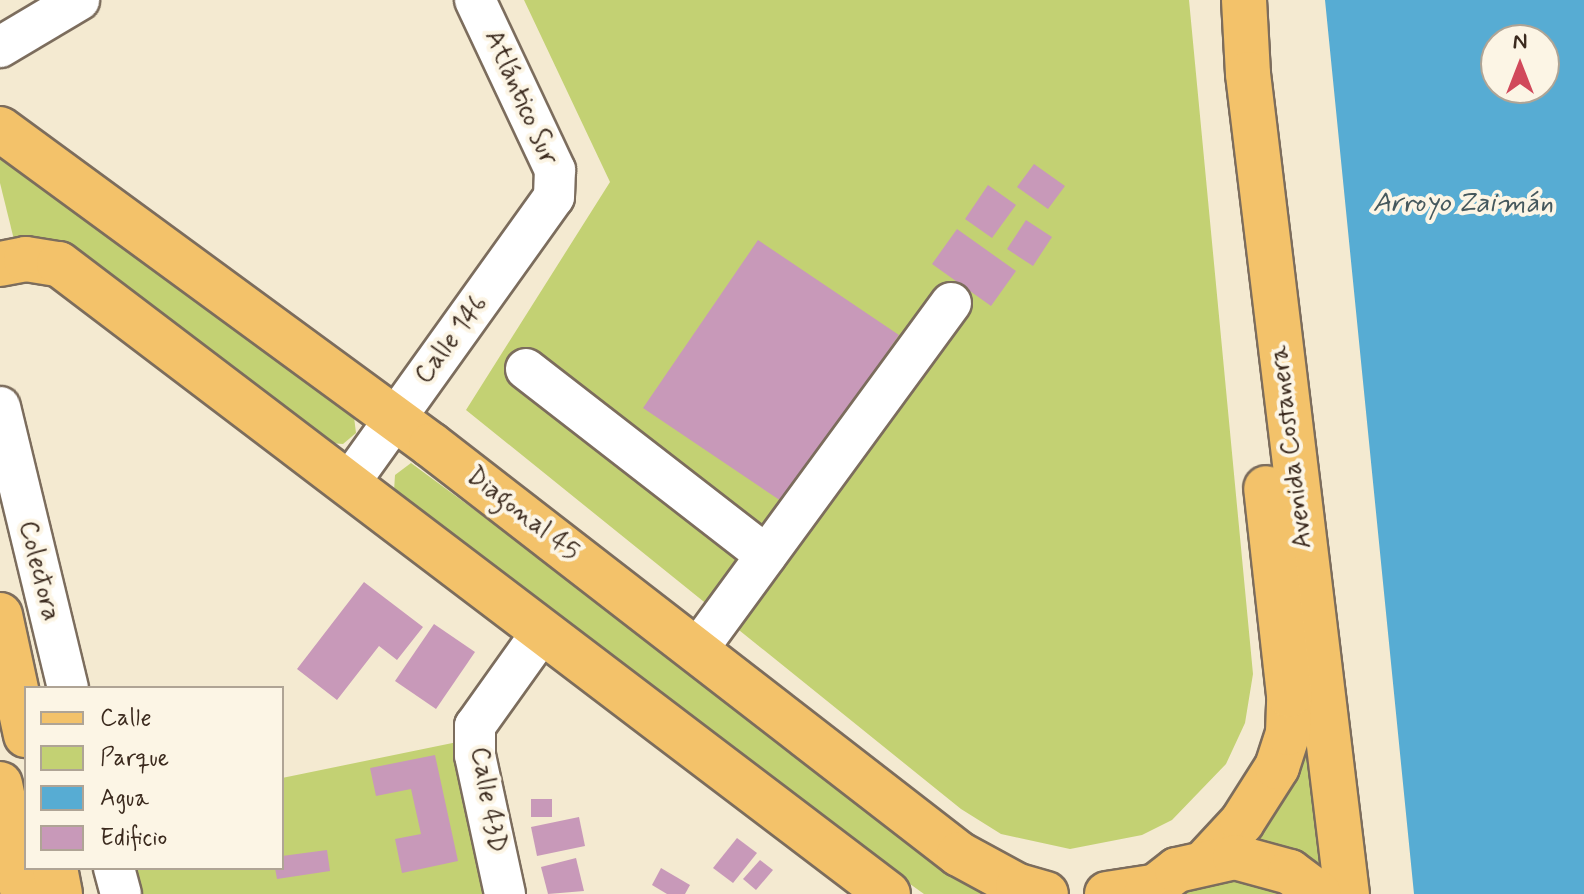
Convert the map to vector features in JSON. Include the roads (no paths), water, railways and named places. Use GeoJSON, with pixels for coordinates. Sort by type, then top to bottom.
{"type":"FeatureCollection","features":[{"type":"Feature","properties":{"kind":"main road","name":"Avenida Costanera"},"geometry":{"type":"LineString","coordinates":[[1206,861],[1242,822],[1277,767],[1288,733],[1289,695],[1216,0]]}},
{"type":"Feature","properties":{"kind":"main road","name":"Avenida Costanera"},"geometry":{"type":"LineString","coordinates":[[1244,0],[1248,74],[1347,894]]}},
{"type":"Feature","properties":{"kind":"main road","name":"Diagonal 45"},"geometry":{"type":"LineString","coordinates":[[0,129],[395,418],[959,854],[1018,886],[1046,894]]}},
{"type":"Feature","properties":{"kind":"main road"},"geometry":{"type":"LineString","coordinates":[[0,264],[26,259],[59,264],[542,632],[850,879],[888,894]]}},
{"type":"Feature","properties":{"kind":"main road"},"geometry":{"type":"LineString","coordinates":[[0,615],[24,726]]}},
{"type":"Feature","properties":{"kind":"main road"},"geometry":{"type":"LineString","coordinates":[[0,784],[23,894]]}},
{"type":"Feature","properties":{"kind":"main road"},"geometry":{"type":"LineString","coordinates":[[1107,894],[1149,890],[1206,861],[1263,861],[1290,872],[1319,894]]}},
{"type":"Feature","properties":{"kind":"main road"},"geometry":{"type":"LineString","coordinates":[[55,870],[60,894]]}},
{"type":"Feature","properties":{"kind":"street"},"geometry":{"type":"LineString","coordinates":[[0,47],[79,0]]}},
{"type":"Feature","properties":{"kind":"street","name":"Atlántico Sur"},"geometry":{"type":"LineString","coordinates":[[475,0],[555,170],[554,197]]}},
{"type":"Feature","properties":{"kind":"street","name":"Calle 146"},"geometry":{"type":"LineString","coordinates":[[349,483],[554,197]]}},
{"type":"Feature","properties":{"kind":"street"},"geometry":{"type":"LineString","coordinates":[[697,650],[951,303]]}},
{"type":"Feature","properties":{"kind":"street"},"geometry":{"type":"LineString","coordinates":[[526,369],[766,555]]}},
{"type":"Feature","properties":{"kind":"street","name":"Colectora"},"geometry":{"type":"LineString","coordinates":[[0,407],[68,686]]}},
{"type":"Feature","properties":{"kind":"street","name":"Calle 43D"},"geometry":{"type":"LineString","coordinates":[[505,894],[475,755],[475,726],[542,632]]}},
{"type":"Feature","properties":{"kind":"street"},"geometry":{"type":"LineString","coordinates":[[115,870],[121,894]]}},
{"type":"Feature","properties":{"kind":"street"},"geometry":{"type":"LineString","coordinates":[[0,885],[2,894]]}},
{"type":"Feature","properties":{"kind":"water","name":"Arroyo Zaimán"},"geometry":{"type":"Polygon","coordinates":[[[1325,0],[1584,0],[1584,894],[1414,894],[1325,0]]]}}]}
